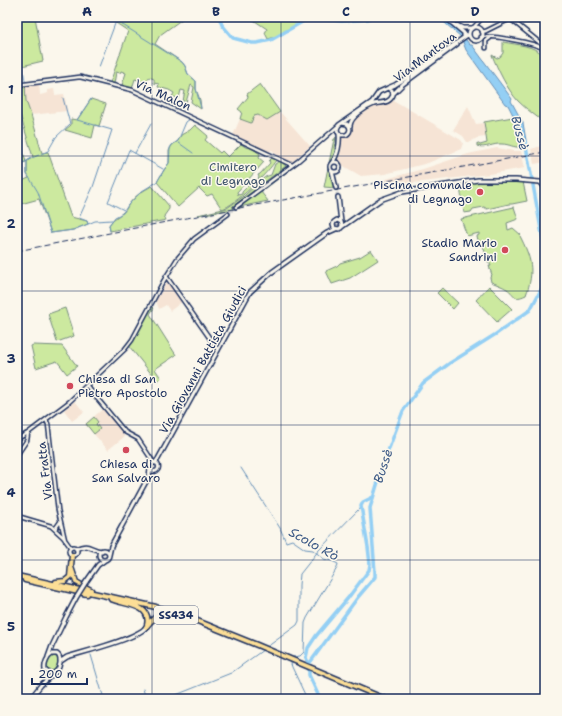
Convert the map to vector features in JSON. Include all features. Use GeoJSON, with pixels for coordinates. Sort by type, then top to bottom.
{"type":"FeatureCollection","features":[{"type":"Feature","properties":{"kind":"highway"},"geometry":{"type":"LineString","coordinates":[[46,581],[58,582],[67,579],[70,575],[72,555]]}},
{"type":"Feature","properties":{"kind":"highway"},"geometry":{"type":"LineString","coordinates":[[71,567],[74,578],[79,584],[91,590],[118,599]]}},
{"type":"Feature","properties":{"kind":"highway","name":"SS434"},"geometry":{"type":"LineString","coordinates":[[17,577],[46,581],[180,614],[386,699]]}},
{"type":"Feature","properties":{"kind":"highway","name":"SS434"},"geometry":{"type":"LineString","coordinates":[[17,577],[161,611],[194,621],[256,645]]}},
{"type":"Feature","properties":{"kind":"highway"},"geometry":{"type":"LineString","coordinates":[[111,599],[143,609],[148,618],[146,627]]}},
{"type":"Feature","properties":{"kind":"highway"},"geometry":{"type":"LineString","coordinates":[[146,627],[155,616],[163,614],[194,621]]}},
{"type":"Feature","properties":{"kind":"highway","name":"SS434"},"geometry":{"type":"LineString","coordinates":[[318,671],[380,699]]}},
{"type":"Feature","properties":{"kind":"main road"},"geometry":{"type":"LineString","coordinates":[[445,17],[464,33],[463,38]]}},
{"type":"Feature","properties":{"kind":"main road"},"geometry":{"type":"LineString","coordinates":[[450,21],[463,28],[473,28],[478,28],[482,32],[481,37],[477,40],[470,38],[469,33],[473,28]]}},
{"type":"Feature","properties":{"kind":"main road"},"geometry":{"type":"LineString","coordinates":[[456,26],[469,33]]}},
{"type":"Feature","properties":{"kind":"main road","name":"Via Mantova"},"geometry":{"type":"LineString","coordinates":[[344,136],[350,132],[351,119],[357,114],[372,105],[386,102],[403,84],[469,33]]}},
{"type":"Feature","properties":{"kind":"main road","name":"Via Mantova"},"geometry":{"type":"LineString","coordinates":[[338,126],[372,102],[379,92],[395,85],[409,76],[463,38],[470,38]]}},
{"type":"Feature","properties":{"kind":"main road","name":"Via Mantova"},"geometry":{"type":"LineString","coordinates":[[388,88],[392,90],[393,94]]}},
{"type":"Feature","properties":{"kind":"main road"},"geometry":{"type":"LineString","coordinates":[[377,95],[377,99],[382,103]]}},
{"type":"Feature","properties":{"kind":"main road"},"geometry":{"type":"LineString","coordinates":[[342,123],[346,123],[350,126]]}},
{"type":"Feature","properties":{"kind":"main road"},"geometry":{"type":"LineString","coordinates":[[336,188],[330,167],[336,156],[339,142],[338,126]]}},
{"type":"Feature","properties":{"kind":"main road"},"geometry":{"type":"LineString","coordinates":[[339,133],[344,136],[339,142]]}},
{"type":"Feature","properties":{"kind":"main road"},"geometry":{"type":"LineString","coordinates":[[334,178],[340,167],[337,163],[336,156]]}},
{"type":"Feature","properties":{"kind":"main road"},"geometry":{"type":"LineString","coordinates":[[331,164],[333,162],[337,163]]}},
{"type":"Feature","properties":{"kind":"main road"},"geometry":{"type":"LineString","coordinates":[[332,171],[337,172]]}},
{"type":"Feature","properties":{"kind":"main road","name":"Via Giovanni Battista Giudici"},"geometry":{"type":"LineString","coordinates":[[327,232],[341,228],[380,200],[402,192],[478,180],[499,179],[540,182]]}},
{"type":"Feature","properties":{"kind":"main road"},"geometry":{"type":"LineString","coordinates":[[338,197],[341,228]]}},
{"type":"Feature","properties":{"kind":"main road","name":"Via Giovanni Battista Giudici"},"geometry":{"type":"LineString","coordinates":[[109,555],[111,546],[149,476],[150,469],[158,459],[245,300],[256,285],[327,232],[340,214]]}},
{"type":"Feature","properties":{"kind":"main road"},"geometry":{"type":"LineString","coordinates":[[336,221],[348,223]]}},
{"type":"Feature","properties":{"kind":"main road"},"geometry":{"type":"LineString","coordinates":[[333,225],[336,229]]}},
{"type":"Feature","properties":{"kind":"main road","name":"Via Giovanni Battista Giudici"},"geometry":{"type":"LineString","coordinates":[[149,476],[158,470],[158,459]]}},
{"type":"Feature","properties":{"kind":"main road"},"geometry":{"type":"LineString","coordinates":[[153,464],[158,466]]}},
{"type":"Feature","properties":{"kind":"main road"},"geometry":{"type":"LineString","coordinates":[[150,469],[154,472]]}},
{"type":"Feature","properties":{"kind":"main road"},"geometry":{"type":"LineString","coordinates":[[44,682],[46,676],[45,664],[66,617],[86,582],[98,565],[108,558],[109,555],[106,551],[95,550],[86,546],[76,549],[74,547],[69,551],[72,555],[76,553],[76,549]]}},
{"type":"Feature","properties":{"kind":"main road"},"geometry":{"type":"LineString","coordinates":[[98,565],[99,556],[103,551],[111,546]]}},
{"type":"Feature","properties":{"kind":"main road"},"geometry":{"type":"LineString","coordinates":[[95,550],[102,560],[105,560]]}},
{"type":"Feature","properties":{"kind":"main road"},"geometry":{"type":"LineString","coordinates":[[30,699],[67,657],[132,636],[144,630],[146,627]]}},
{"type":"Feature","properties":{"kind":"main road"},"geometry":{"type":"LineString","coordinates":[[54,642],[54,648],[61,662]]}},
{"type":"Feature","properties":{"kind":"main road"},"geometry":{"type":"LineString","coordinates":[[48,657],[52,654],[67,657]]}},
{"type":"Feature","properties":{"kind":"main road"},"geometry":{"type":"LineString","coordinates":[[46,671],[49,673],[54,673]]}},
{"type":"Feature","properties":{"kind":"street"},"geometry":{"type":"LineString","coordinates":[[473,28],[483,17]]}},
{"type":"Feature","properties":{"kind":"street"},"geometry":{"type":"LineString","coordinates":[[482,32],[510,18],[514,17],[514,22]]}},
{"type":"Feature","properties":{"kind":"street"},"geometry":{"type":"LineString","coordinates":[[510,18],[545,48]]}},
{"type":"Feature","properties":{"kind":"street"},"geometry":{"type":"LineString","coordinates":[[525,42],[530,41],[531,39],[527,33]]}},
{"type":"Feature","properties":{"kind":"street"},"geometry":{"type":"LineString","coordinates":[[481,37],[525,42],[545,48]]}},
{"type":"Feature","properties":{"kind":"street"},"geometry":{"type":"LineString","coordinates":[[486,48],[486,41],[491,38]]}},
{"type":"Feature","properties":{"kind":"street","name":"Via Malon"},"geometry":{"type":"LineString","coordinates":[[17,85],[80,77],[132,90],[292,165]]}},
{"type":"Feature","properties":{"kind":"street","name":"Via Mantova"},"geometry":{"type":"LineString","coordinates":[[236,207],[292,165],[338,126]]}},
{"type":"Feature","properties":{"kind":"street"},"geometry":{"type":"LineString","coordinates":[[331,132],[336,131],[339,133]]}},
{"type":"Feature","properties":{"kind":"street"},"geometry":{"type":"LineString","coordinates":[[540,182],[545,188]]}},
{"type":"Feature","properties":{"kind":"street"},"geometry":{"type":"LineString","coordinates":[[17,439],[28,433],[69,402],[130,344],[166,276],[177,259],[192,241],[228,214]]}},
{"type":"Feature","properties":{"kind":"street"},"geometry":{"type":"LineString","coordinates":[[166,276],[218,350]]}},
{"type":"Feature","properties":{"kind":"street"},"geometry":{"type":"LineString","coordinates":[[87,386],[125,432],[138,439],[151,458],[153,464]]}},
{"type":"Feature","properties":{"kind":"street","name":"Via Fratta"},"geometry":{"type":"LineString","coordinates":[[46,420],[60,521],[65,540]]}},
{"type":"Feature","properties":{"kind":"street"},"geometry":{"type":"LineString","coordinates":[[17,455],[25,444],[28,433]]}},
{"type":"Feature","properties":{"kind":"street"},"geometry":{"type":"LineString","coordinates":[[17,516],[46,524],[55,529],[71,548]]}},
{"type":"Feature","properties":{"kind":"street","name":"Via Fratta"},"geometry":{"type":"LineString","coordinates":[[55,529],[60,521]]}},
{"type":"Feature","properties":{"kind":"street"},"geometry":{"type":"LineString","coordinates":[[58,526],[62,529]]}},
{"type":"Feature","properties":{"kind":"shaded area"},"geometry":{"type":"Polygon","coordinates":[[[39,82],[40,95],[48,93],[48,90],[54,89],[55,95],[64,94],[67,111],[31,115],[26,101],[25,84],[39,82]]]}},
{"type":"Feature","properties":{"kind":"shaded area"},"geometry":{"type":"Polygon","coordinates":[[[393,100],[461,140],[463,143],[461,149],[428,163],[385,174],[361,176],[340,164],[337,161],[337,158],[340,142],[351,133],[350,124],[355,117],[372,106],[385,105],[393,100]]]}},
{"type":"Feature","properties":{"kind":"shaded area"},"geometry":{"type":"Polygon","coordinates":[[[468,106],[476,124],[484,123],[486,137],[477,138],[470,142],[467,142],[463,136],[453,130],[468,106]]]}},
{"type":"Feature","properties":{"kind":"shaded area"},"geometry":{"type":"Polygon","coordinates":[[[279,112],[310,146],[292,162],[278,156],[272,150],[269,152],[233,135],[240,119],[251,123],[254,116],[258,115],[267,120],[279,112]]]}},
{"type":"Feature","properties":{"kind":"shaded area"},"geometry":{"type":"Polygon","coordinates":[[[545,145],[545,162],[534,164],[531,149],[545,145]]]}},
{"type":"Feature","properties":{"kind":"shaded area"},"geometry":{"type":"Polygon","coordinates":[[[497,148],[521,151],[525,168],[490,174],[388,186],[386,179],[423,169],[468,154],[497,148]]]}},
{"type":"Feature","properties":{"kind":"shaded area"},"geometry":{"type":"Polygon","coordinates":[[[168,280],[183,301],[170,311],[166,305],[159,309],[156,301],[168,280]]]}},
{"type":"Feature","properties":{"kind":"shaded area"},"geometry":{"type":"Polygon","coordinates":[[[75,401],[84,412],[72,421],[64,410],[75,401]]]}},
{"type":"Feature","properties":{"kind":"shaded area"},"geometry":{"type":"Polygon","coordinates":[[[104,408],[124,435],[124,437],[108,450],[85,424],[104,408]]]}},
{"type":"Feature","properties":{"kind":"green space"},"geometry":{"type":"Polygon","coordinates":[[[17,17],[35,17],[43,61],[22,66],[17,30],[17,17]]]}},
{"type":"Feature","properties":{"kind":"green space"},"geometry":{"type":"Polygon","coordinates":[[[107,17],[185,17],[160,35],[155,44],[182,62],[188,74],[196,81],[196,89],[200,100],[201,109],[191,102],[194,87],[191,85],[186,102],[183,101],[185,91],[181,90],[179,98],[172,97],[174,93],[158,87],[159,84],[154,83],[154,79],[149,77],[146,83],[135,79],[132,89],[122,85],[126,73],[121,71],[120,73],[116,72],[114,84],[110,83],[128,31],[107,17]]]}},
{"type":"Feature","properties":{"kind":"green space"},"geometry":{"type":"Polygon","coordinates":[[[249,17],[312,17],[279,35],[268,39],[265,33],[267,29],[249,17]]]}},
{"type":"Feature","properties":{"kind":"green space"},"geometry":{"type":"Polygon","coordinates":[[[503,42],[530,48],[545,56],[545,123],[518,101],[503,79],[492,55],[497,58],[500,57],[503,53],[503,42]]]}},
{"type":"Feature","properties":{"kind":"green space"},"geometry":{"type":"Polygon","coordinates":[[[25,84],[26,101],[42,153],[48,152],[71,217],[87,221],[88,224],[73,230],[51,233],[39,199],[17,205],[17,183],[29,178],[27,174],[27,161],[33,157],[17,104],[17,85],[25,84]]]}},
{"type":"Feature","properties":{"kind":"green space"},"geometry":{"type":"Polygon","coordinates":[[[260,84],[280,112],[267,120],[258,115],[254,116],[251,123],[240,119],[242,112],[238,109],[248,97],[247,94],[260,84]]]}},
{"type":"Feature","properties":{"kind":"green space"},"geometry":{"type":"Polygon","coordinates":[[[91,99],[106,104],[99,126],[95,125],[92,138],[65,130],[71,125],[71,119],[77,120],[91,99]]]}},
{"type":"Feature","properties":{"kind":"green space"},"geometry":{"type":"Polygon","coordinates":[[[513,117],[521,147],[505,144],[483,147],[477,146],[477,143],[480,145],[487,143],[484,122],[513,117]]]}},
{"type":"Feature","properties":{"kind":"green space","name":"Cimitero di Legnago"},"geometry":{"type":"Polygon","coordinates":[[[195,125],[208,136],[205,140],[220,153],[222,151],[228,157],[241,144],[247,148],[249,146],[260,154],[259,158],[264,162],[237,192],[238,195],[242,194],[242,192],[253,180],[258,180],[258,175],[270,163],[269,161],[273,157],[276,160],[251,188],[227,207],[222,209],[212,194],[207,196],[199,188],[178,207],[157,182],[169,163],[169,151],[172,145],[178,141],[181,135],[195,125]]]}},
{"type":"Feature","properties":{"kind":"green space"},"geometry":{"type":"Polygon","coordinates":[[[17,132],[26,162],[17,165],[17,132]]]}},
{"type":"Feature","properties":{"kind":"green space"},"geometry":{"type":"Polygon","coordinates":[[[336,137],[334,148],[336,151],[334,158],[328,167],[334,139],[336,137]]]}},
{"type":"Feature","properties":{"kind":"green space"},"geometry":{"type":"Polygon","coordinates":[[[280,161],[286,166],[258,187],[263,179],[271,175],[275,164],[280,161]]]}},
{"type":"Feature","properties":{"kind":"green space"},"geometry":{"type":"Polygon","coordinates":[[[328,167],[332,173],[335,188],[324,187],[328,167]]]}},
{"type":"Feature","properties":{"kind":"green space"},"geometry":{"type":"Polygon","coordinates":[[[291,168],[261,192],[268,201],[239,207],[291,168]]]}},
{"type":"Feature","properties":{"kind":"green space","name":"Piscina comunale di Legnago"},"geometry":{"type":"Polygon","coordinates":[[[484,181],[523,182],[527,201],[487,209],[484,207],[473,209],[471,212],[464,213],[460,187],[468,183],[484,181]]]}},
{"type":"Feature","properties":{"kind":"green space"},"geometry":{"type":"Polygon","coordinates":[[[259,182],[256,189],[232,207],[240,208],[198,215],[227,208],[244,196],[259,182]]]}},
{"type":"Feature","properties":{"kind":"green space"},"geometry":{"type":"Polygon","coordinates":[[[152,186],[169,206],[169,209],[164,216],[166,220],[110,231],[109,225],[112,220],[125,211],[136,196],[152,186]]]}},
{"type":"Feature","properties":{"kind":"green space","name":"Stadio Mario Sandrini"},"geometry":{"type":"Polygon","coordinates":[[[514,207],[518,219],[507,223],[508,230],[513,228],[521,235],[520,236],[529,258],[531,271],[526,295],[519,297],[515,296],[505,288],[491,282],[490,277],[492,275],[489,266],[491,266],[488,262],[482,242],[478,240],[477,236],[479,233],[467,236],[461,219],[514,207]]]}},
{"type":"Feature","properties":{"kind":"green space"},"geometry":{"type":"Polygon","coordinates":[[[371,250],[378,260],[350,278],[332,284],[326,271],[340,263],[360,257],[371,250]]]}},
{"type":"Feature","properties":{"kind":"green space"},"geometry":{"type":"Polygon","coordinates":[[[489,286],[512,309],[497,322],[476,300],[489,286]]]}},
{"type":"Feature","properties":{"kind":"green space"},"geometry":{"type":"Polygon","coordinates":[[[442,288],[458,303],[453,309],[437,293],[442,288]]]}},
{"type":"Feature","properties":{"kind":"green space"},"geometry":{"type":"Polygon","coordinates":[[[151,306],[154,308],[150,314],[176,355],[155,369],[161,378],[157,381],[129,346],[151,306]]]}},
{"type":"Feature","properties":{"kind":"green space"},"geometry":{"type":"Polygon","coordinates":[[[65,308],[74,336],[57,342],[48,314],[65,308]]]}},
{"type":"Feature","properties":{"kind":"green space"},"geometry":{"type":"Polygon","coordinates":[[[31,346],[62,346],[77,366],[67,374],[57,361],[36,368],[31,346]]]}},
{"type":"Feature","properties":{"kind":"green space"},"geometry":{"type":"Polygon","coordinates":[[[94,417],[98,422],[96,424],[100,429],[94,434],[86,424],[94,417]]]}},
{"type":"Feature","properties":{"kind":"green space"},"geometry":{"type":"Polygon","coordinates":[[[54,656],[58,658],[58,665],[55,670],[51,672],[47,670],[46,667],[51,657],[54,656]]]}},
{"type":"Feature","properties":{"kind":"water"},"geometry":{"type":"Polygon","coordinates":[[[438,17],[441,17],[462,35],[470,45],[472,45],[512,99],[511,101],[523,123],[527,146],[523,146],[517,123],[508,105],[505,104],[466,50],[461,37],[438,17]]]}},
{"type":"Feature","properties":{"kind":"waterway"},"geometry":{"type":"LineString","coordinates":[[110,17],[182,62],[188,74],[196,81],[196,89],[201,108]]}},
{"type":"Feature","properties":{"kind":"waterway"},"geometry":{"type":"LineString","coordinates":[[219,17],[222,25],[233,38],[252,43],[271,40],[302,22],[312,18],[342,21],[368,19],[371,17]]}},
{"type":"Feature","properties":{"kind":"waterway"},"geometry":{"type":"LineString","coordinates":[[99,67],[116,21]]}},
{"type":"Feature","properties":{"kind":"waterway"},"geometry":{"type":"LineString","coordinates":[[17,30],[25,81]]}},
{"type":"Feature","properties":{"kind":"waterway"},"geometry":{"type":"LineString","coordinates":[[63,98],[70,124],[56,137],[48,151],[27,161],[27,174],[38,192],[51,233],[73,230],[88,224]]}},
{"type":"Feature","properties":{"kind":"waterway"},"geometry":{"type":"LineString","coordinates":[[91,99],[77,120],[112,130],[93,187],[79,218],[87,221],[88,224],[95,221],[112,220]]}},
{"type":"Feature","properties":{"kind":"waterway"},"geometry":{"type":"LineString","coordinates":[[110,231],[109,225],[115,217],[123,213],[128,205],[142,191],[157,182],[169,163],[170,148],[178,141],[186,122],[190,119]]}},
{"type":"Feature","properties":{"kind":"waterway"},"geometry":{"type":"LineString","coordinates":[[135,153],[151,124]]}},
{"type":"Feature","properties":{"kind":"waterway","name":"Bussè"},"geometry":{"type":"LineString","coordinates":[[525,141],[545,251]]}},
{"type":"Feature","properties":{"kind":"waterway"},"geometry":{"type":"LineString","coordinates":[[179,143],[193,153]]}},
{"type":"Feature","properties":{"kind":"waterway"},"geometry":{"type":"LineString","coordinates":[[17,147],[22,163],[27,161]]}},
{"type":"Feature","properties":{"kind":"waterway"},"geometry":{"type":"LineString","coordinates":[[124,210],[108,202],[129,150],[163,169]]}},
{"type":"Feature","properties":{"kind":"waterway","name":"Bussè"},"geometry":{"type":"LineString","coordinates":[[320,699],[309,675],[309,664],[358,597],[375,577],[370,508],[385,459],[403,411],[423,383],[450,363],[496,334],[530,310],[544,284],[545,276]]}},
{"type":"Feature","properties":{"kind":"waterway","name":"Scolo Rò"},"geometry":{"type":"LineString","coordinates":[[241,468],[280,528],[286,542],[292,540],[305,549],[313,550],[324,559],[338,564],[305,623],[304,652],[300,656],[293,658]]}},
{"type":"Feature","properties":{"kind":"waterway"},"geometry":{"type":"LineString","coordinates":[[309,664],[306,658],[308,648],[369,570],[370,564],[368,547],[361,506],[363,502],[373,497]]}},
{"type":"Feature","properties":{"kind":"waterway"},"geometry":{"type":"LineString","coordinates":[[267,647],[297,625],[299,621],[300,574],[319,550],[361,507]]}},
{"type":"Feature","properties":{"kind":"waterway"},"geometry":{"type":"LineString","coordinates":[[127,640],[146,631],[148,627]]}},
{"type":"Feature","properties":{"kind":"waterway"},"geometry":{"type":"LineString","coordinates":[[115,644],[126,641]]}},
{"type":"Feature","properties":{"kind":"waterway"},"geometry":{"type":"LineString","coordinates":[[166,699],[231,673],[263,650]]}},
{"type":"Feature","properties":{"kind":"waterway"},"geometry":{"type":"LineString","coordinates":[[91,655],[104,699]]}},
{"type":"Feature","properties":{"kind":"waterway"},"geometry":{"type":"LineString","coordinates":[[292,661],[292,667],[307,699]]}},
{"type":"Feature","properties":{"kind":"waterway"},"geometry":{"type":"LineString","coordinates":[[143,689],[146,699]]}},
{"type":"Feature","properties":{"kind":"tunnel"},"geometry":{"type":"LineString","coordinates":[[336,188],[338,197]]}},
{"type":"Feature","properties":{"kind":"tunnel"},"geometry":{"type":"LineString","coordinates":[[228,214],[236,207]]}},
{"type":"Feature","properties":{"kind":"railway"},"geometry":{"type":"LineString","coordinates":[[17,251],[223,211],[545,152]]}},
{"type":"Feature","properties":{"kind":"place","name":"Piscina comunale di Legnago"},"geometry":{"type":"Point","coordinates":[480,192]}},
{"type":"Feature","properties":{"kind":"place","name":"Stadio Mario Sandrini"},"geometry":{"type":"Point","coordinates":[505,250]}},
{"type":"Feature","properties":{"kind":"place","name":"Chiesa di San Pietro Apostolo"},"geometry":{"type":"Point","coordinates":[70,386]}},
{"type":"Feature","properties":{"kind":"place","name":"Chiesa di San Salvaro"},"geometry":{"type":"Point","coordinates":[126,450]}}]}
